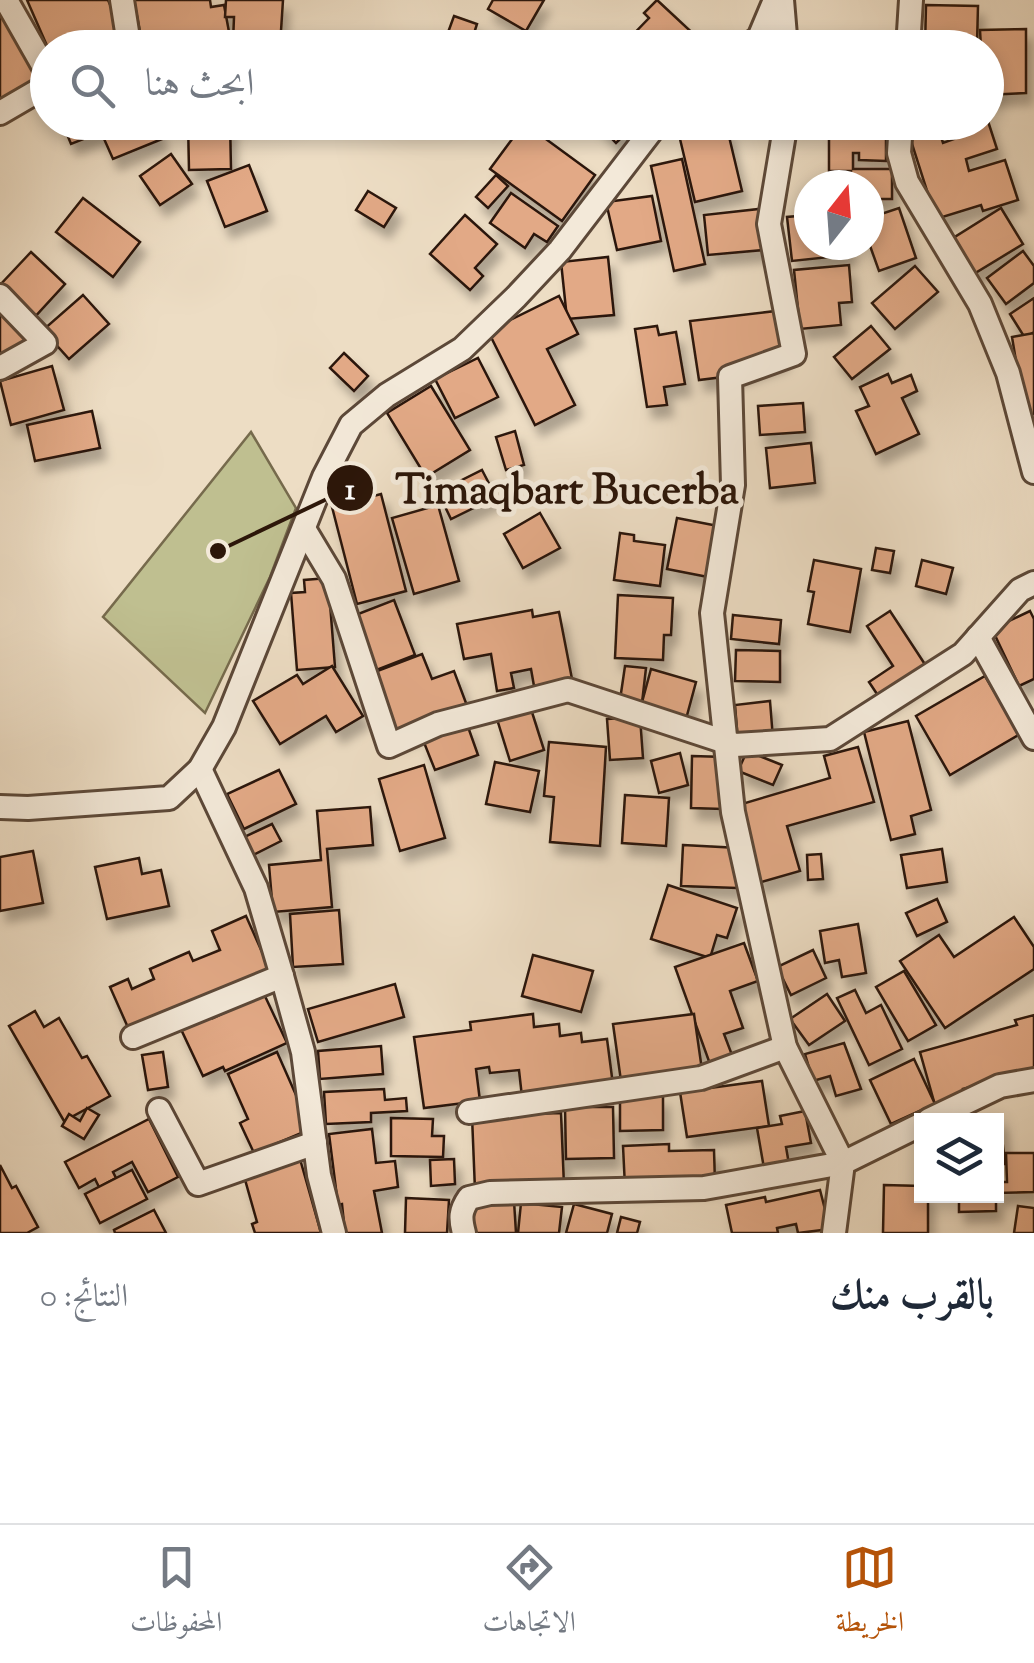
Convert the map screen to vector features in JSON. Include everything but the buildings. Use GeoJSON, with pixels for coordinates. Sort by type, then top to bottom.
{"type":"FeatureCollection","features":[{"type":"Feature","properties":{"kind":"street"},"geometry":{"type":"LineString","coordinates":[[6,0],[30,42]]}},
{"type":"Feature","properties":{"kind":"street"},"geometry":{"type":"LineString","coordinates":[[122,0],[123,30]]}},
{"type":"Feature","properties":{"kind":"street"},"geometry":{"type":"LineString","coordinates":[[763,30],[778,0]]}},
{"type":"Feature","properties":{"kind":"street"},"geometry":{"type":"LineString","coordinates":[[778,0],[783,30]]}},
{"type":"Feature","properties":{"kind":"street"},"geometry":{"type":"LineString","coordinates":[[909,30],[911,0]]}},
{"type":"Feature","properties":{"kind":"street"},"geometry":{"type":"LineString","coordinates":[[0,112],[30,95]]}},
{"type":"Feature","properties":{"kind":"street"},"geometry":{"type":"LineString","coordinates":[[0,807],[168,798],[200,770],[224,728],[324,477],[351,425],[387,394],[462,349],[516,297],[560,250],[644,140]]}},
{"type":"Feature","properties":{"kind":"street"},"geometry":{"type":"LineString","coordinates":[[783,140],[769,224],[794,354],[730,377],[733,485],[712,612],[733,812],[785,1047],[843,1162],[834,1233]]}},
{"type":"Feature","properties":{"kind":"street"},"geometry":{"type":"LineString","coordinates":[[900,140],[899,153],[907,182],[980,304],[1008,374],[1034,472]]}},
{"type":"Feature","properties":{"kind":"street"},"geometry":{"type":"LineString","coordinates":[[0,296],[45,343],[0,368]]}},
{"type":"Feature","properties":{"kind":"street"},"geometry":{"type":"LineString","coordinates":[[304,529],[334,579],[389,746],[438,724],[568,690],[736,745],[830,740],[964,654],[1020,590],[1034,583]]}},
{"type":"Feature","properties":{"kind":"street"},"geometry":{"type":"LineString","coordinates":[[978,637],[1034,738]]}},
{"type":"Feature","properties":{"kind":"street"},"geometry":{"type":"LineString","coordinates":[[200,770],[256,888],[282,976],[303,1052],[319,1175],[334,1233]]}},
{"type":"Feature","properties":{"kind":"street"},"geometry":{"type":"LineString","coordinates":[[133,1037],[282,976]]}},
{"type":"Feature","properties":{"kind":"street"},"geometry":{"type":"LineString","coordinates":[[469,1112],[701,1078],[785,1047]]}},
{"type":"Feature","properties":{"kind":"street"},"geometry":{"type":"LineString","coordinates":[[944,1113],[1000,1086],[1034,1080]]}},
{"type":"Feature","properties":{"kind":"street"},"geometry":{"type":"LineString","coordinates":[[159,1110],[198,1184],[315,1144]]}},
{"type":"Feature","properties":{"kind":"street"},"geometry":{"type":"LineString","coordinates":[[464,1233],[460,1217],[463,1206],[469,1198],[490,1193],[704,1188],[843,1162],[914,1128]]}},
{"type":"Feature","properties":{"kind":"green space"},"geometry":{"type":"Polygon","coordinates":[[[251,432],[296,508],[270,577],[205,713],[103,617],[251,432]]]}},
{"type":"Feature","properties":{"kind":"place","name":"Timaqbart Bucerba"},"geometry":{"type":"Point","coordinates":[218,551]}}]}
